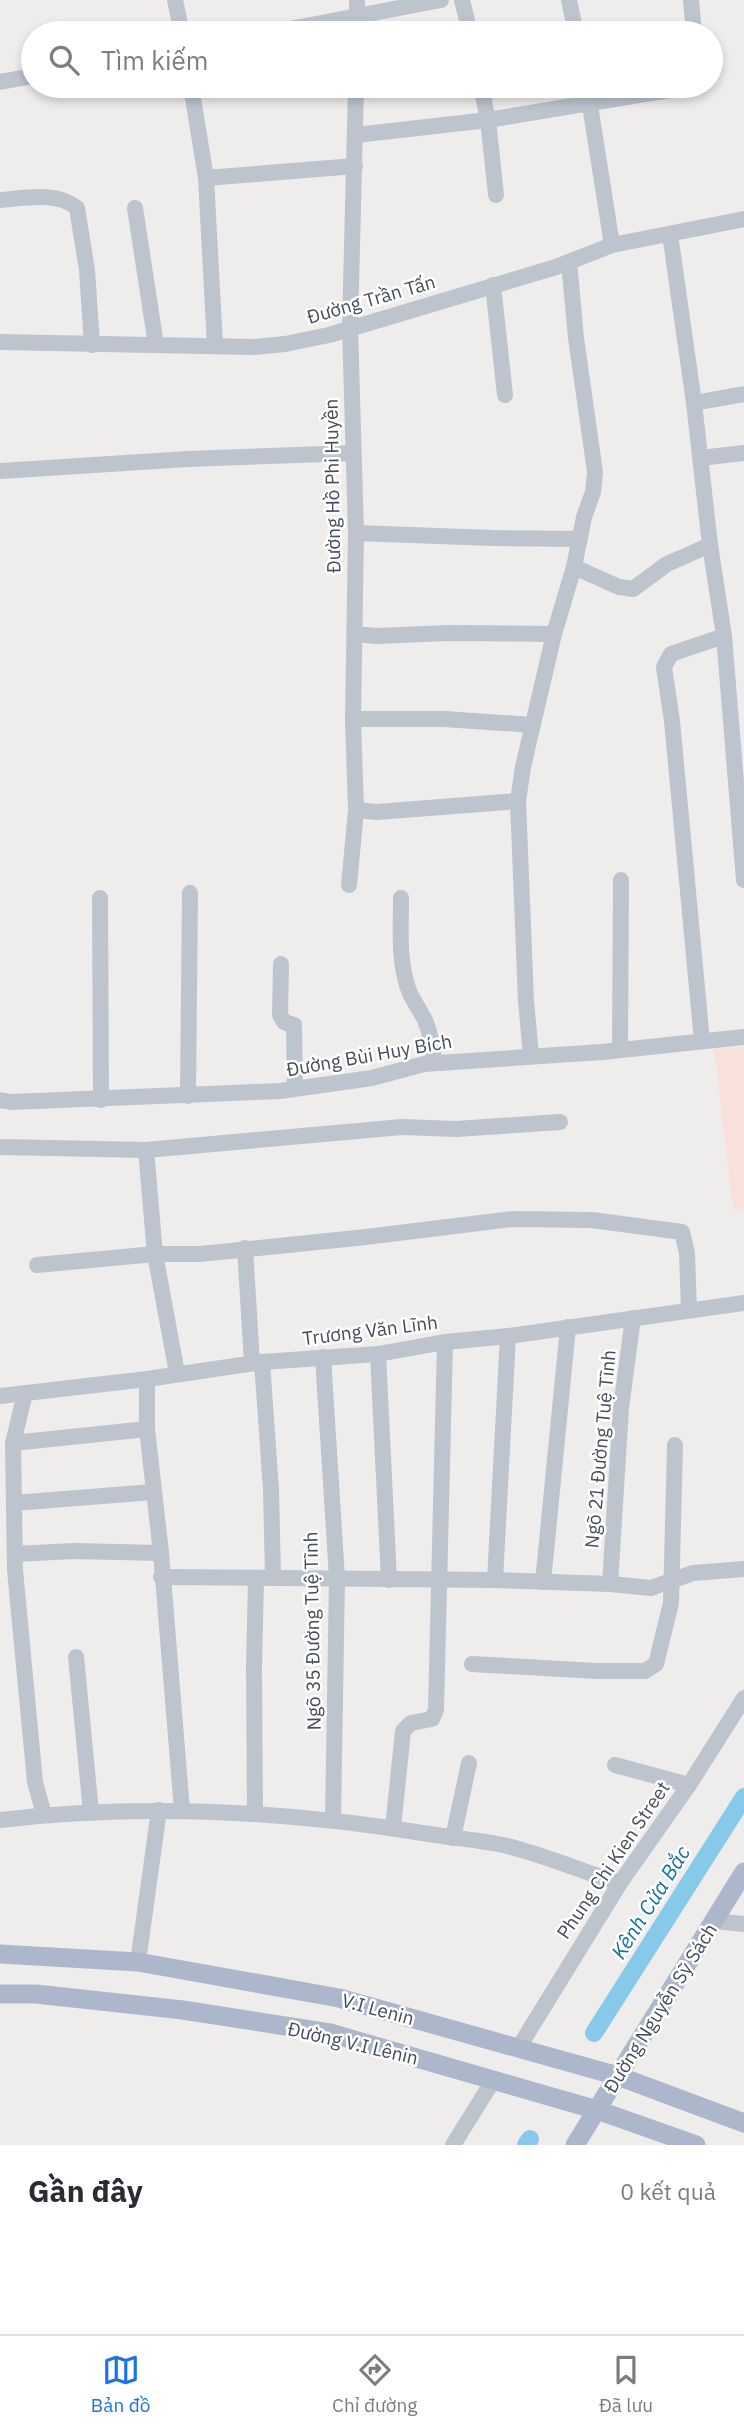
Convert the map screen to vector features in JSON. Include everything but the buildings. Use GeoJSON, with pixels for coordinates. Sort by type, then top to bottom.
{"type":"FeatureCollection","features":[{"type":"Feature","properties":{"kind":"main road","name":"Đường Nguyễn Sỹ Sách"},"geometry":{"type":"LineString","coordinates":[[575,2145],[744,1872]]}},
{"type":"Feature","properties":{"kind":"main road","name":"V.I Lenin"},"geometry":{"type":"LineString","coordinates":[[0,1954],[138,1962],[339,1997],[618,2076],[744,2123]]}},
{"type":"Feature","properties":{"kind":"main road","name":"Đường V.I Lênin"},"geometry":{"type":"LineString","coordinates":[[0,1994],[36,1994],[183,2010],[330,2034],[495,2079],[597,2110],[696,2145]]}},
{"type":"Feature","properties":{"kind":"street"},"geometry":{"type":"LineString","coordinates":[[175,0],[179,21]]}},
{"type":"Feature","properties":{"kind":"street"},"geometry":{"type":"LineString","coordinates":[[357,21],[358,0]]}},
{"type":"Feature","properties":{"kind":"street"},"geometry":{"type":"LineString","coordinates":[[373,21],[441,0]]}},
{"type":"Feature","properties":{"kind":"street"},"geometry":{"type":"LineString","coordinates":[[463,0],[467,21]]}},
{"type":"Feature","properties":{"kind":"street"},"geometry":{"type":"LineString","coordinates":[[569,0],[573,21]]}},
{"type":"Feature","properties":{"kind":"street"},"geometry":{"type":"LineString","coordinates":[[691,0],[693,21]]}},
{"type":"Feature","properties":{"kind":"street"},"geometry":{"type":"LineString","coordinates":[[0,82],[21,78]]}},
{"type":"Feature","properties":{"kind":"street"},"geometry":{"type":"LineString","coordinates":[[193,98],[206,178],[215,345]]}},
{"type":"Feature","properties":{"kind":"street","name":"Đường Hồ Phi Huyền"},"geometry":{"type":"LineString","coordinates":[[349,885],[356,810],[353,719],[356,534],[350,327],[356,98]]}},
{"type":"Feature","properties":{"kind":"street"},"geometry":{"type":"LineString","coordinates":[[483,98],[496,195]]}},
{"type":"Feature","properties":{"kind":"street"},"geometry":{"type":"LineString","coordinates":[[589,98],[612,245]]}},
{"type":"Feature","properties":{"kind":"street"},"geometry":{"type":"LineString","coordinates":[[356,135],[488,120],[621,98]]}},
{"type":"Feature","properties":{"kind":"street"},"geometry":{"type":"LineString","coordinates":[[206,178],[355,166]]}},
{"type":"Feature","properties":{"kind":"street"},"geometry":{"type":"LineString","coordinates":[[0,200],[57,198],[77,208],[87,270],[92,345]]}},
{"type":"Feature","properties":{"kind":"street"},"geometry":{"type":"LineString","coordinates":[[135,208],[156,345]]}},
{"type":"Feature","properties":{"kind":"street","name":"Đường Trần Tấn"},"geometry":{"type":"LineString","coordinates":[[0,342],[254,347],[285,344],[329,335],[569,262],[612,245],[744,219]]}},
{"type":"Feature","properties":{"kind":"street"},"geometry":{"type":"LineString","coordinates":[[670,234],[694,403],[709,545],[724,636],[736,687],[744,880]]}},
{"type":"Feature","properties":{"kind":"street"},"geometry":{"type":"LineString","coordinates":[[531,1056],[526,1001],[519,801],[523,767],[554,634],[593,492],[594,460],[576,338],[569,262]]}},
{"type":"Feature","properties":{"kind":"street"},"geometry":{"type":"LineString","coordinates":[[493,285],[505,395]]}},
{"type":"Feature","properties":{"kind":"street"},"geometry":{"type":"LineString","coordinates":[[694,403],[744,394]]}},
{"type":"Feature","properties":{"kind":"street"},"geometry":{"type":"LineString","coordinates":[[0,471],[188,459],[352,453]]}},
{"type":"Feature","properties":{"kind":"street"},"geometry":{"type":"LineString","coordinates":[[700,458],[744,453]]}},
{"type":"Feature","properties":{"kind":"street"},"geometry":{"type":"LineString","coordinates":[[356,534],[580,538]]}},
{"type":"Feature","properties":{"kind":"street"},"geometry":{"type":"LineString","coordinates":[[574,567],[619,587],[634,589],[667,564],[709,545]]}},
{"type":"Feature","properties":{"kind":"street"},"geometry":{"type":"LineString","coordinates":[[355,634],[554,634]]}},
{"type":"Feature","properties":{"kind":"street"},"geometry":{"type":"LineString","coordinates":[[702,1041],[672,721],[664,667],[671,654],[724,636]]}},
{"type":"Feature","properties":{"kind":"street"},"geometry":{"type":"LineString","coordinates":[[353,719],[444,719],[533,725]]}},
{"type":"Feature","properties":{"kind":"street"},"geometry":{"type":"LineString","coordinates":[[356,810],[377,812],[519,801]]}},
{"type":"Feature","properties":{"kind":"street"},"geometry":{"type":"LineString","coordinates":[[620,1050],[621,880]]}},
{"type":"Feature","properties":{"kind":"street"},"geometry":{"type":"LineString","coordinates":[[188,1096],[190,893]]}},
{"type":"Feature","properties":{"kind":"street"},"geometry":{"type":"LineString","coordinates":[[100,898],[101,1100]]}},
{"type":"Feature","properties":{"kind":"street"},"geometry":{"type":"LineString","coordinates":[[401,898],[401,952],[404,975],[432,1040],[434,1063]]}},
{"type":"Feature","properties":{"kind":"street"},"geometry":{"type":"LineString","coordinates":[[281,964],[280,1015],[284,1022],[294,1024],[295,1088]]}},
{"type":"Feature","properties":{"kind":"street","name":"Đường Bùi Huy Bích"},"geometry":{"type":"LineString","coordinates":[[0,1100],[101,1100],[280,1091],[349,1082],[434,1063],[620,1050],[744,1037]]}},
{"type":"Feature","properties":{"kind":"street"},"geometry":{"type":"LineString","coordinates":[[0,1146],[146,1150],[402,1127],[456,1129],[561,1122]]}},
{"type":"Feature","properties":{"kind":"street"},"geometry":{"type":"LineString","coordinates":[[146,1150],[155,1254],[177,1373]]}},
{"type":"Feature","properties":{"kind":"street"},"geometry":{"type":"LineString","coordinates":[[37,1265],[155,1254],[200,1254],[512,1219],[592,1220],[682,1232],[686,1241],[690,1310]]}},
{"type":"Feature","properties":{"kind":"street"},"geometry":{"type":"LineString","coordinates":[[245,1248],[271,1490],[273,1578]]}},
{"type":"Feature","properties":{"kind":"street","name":"Trương Văn Lĩnh"},"geometry":{"type":"LineString","coordinates":[[0,1396],[257,1363],[378,1354],[445,1342],[508,1336],[744,1303]]}},
{"type":"Feature","properties":{"kind":"street","name":"Ngõ 21 Đường Tuệ Tĩnh"},"geometry":{"type":"LineString","coordinates":[[610,1584],[621,1408],[633,1318]]}},
{"type":"Feature","properties":{"kind":"street"},"geometry":{"type":"LineString","coordinates":[[543,1582],[568,1328]]}},
{"type":"Feature","properties":{"kind":"street"},"geometry":{"type":"LineString","coordinates":[[495,1580],[508,1336]]}},
{"type":"Feature","properties":{"kind":"street"},"geometry":{"type":"LineString","coordinates":[[393,1828],[402,1731],[411,1723],[432,1719],[436,1710],[445,1342]]}},
{"type":"Feature","properties":{"kind":"street"},"geometry":{"type":"LineString","coordinates":[[378,1354],[389,1580]]}},
{"type":"Feature","properties":{"kind":"street","name":"Ngõ 35 Đường Tuệ Tĩnh"},"geometry":{"type":"LineString","coordinates":[[323,1357],[337,1578],[333,1820]]}},
{"type":"Feature","properties":{"kind":"street"},"geometry":{"type":"LineString","coordinates":[[147,1379],[147,1429],[161,1553],[182,1810]]}},
{"type":"Feature","properties":{"kind":"street"},"geometry":{"type":"LineString","coordinates":[[25,1393],[13,1443],[15,1554],[21,1647],[35,1782],[44,1815]]}},
{"type":"Feature","properties":{"kind":"street"},"geometry":{"type":"LineString","coordinates":[[13,1443],[147,1429]]}},
{"type":"Feature","properties":{"kind":"street"},"geometry":{"type":"LineString","coordinates":[[472,1664],[645,1671],[656,1664],[671,1603],[675,1445]]}},
{"type":"Feature","properties":{"kind":"street"},"geometry":{"type":"LineString","coordinates":[[14,1503],[153,1492]]}},
{"type":"Feature","properties":{"kind":"street"},"geometry":{"type":"LineString","coordinates":[[15,1554],[74,1551],[161,1553]]}},
{"type":"Feature","properties":{"kind":"street"},"geometry":{"type":"LineString","coordinates":[[162,1577],[389,1580],[440,1578],[652,1588],[707,1570],[744,1569]]}},
{"type":"Feature","properties":{"kind":"street"},"geometry":{"type":"LineString","coordinates":[[255,1814],[256,1579]]}},
{"type":"Feature","properties":{"kind":"street"},"geometry":{"type":"LineString","coordinates":[[76,1657],[92,1812]]}},
{"type":"Feature","properties":{"kind":"street","name":"Phung Chi Kien Street"},"geometry":{"type":"LineString","coordinates":[[519,2047],[620,1882],[689,1785],[744,1698]]}},
{"type":"Feature","properties":{"kind":"street"},"geometry":{"type":"LineString","coordinates":[[453,1838],[469,1763]]}},
{"type":"Feature","properties":{"kind":"street"},"geometry":{"type":"LineString","coordinates":[[615,1765],[689,1785]]}},
{"type":"Feature","properties":{"kind":"street"},"geometry":{"type":"LineString","coordinates":[[0,1820],[44,1815],[159,1810],[333,1820],[501,1844],[620,1882]]}},
{"type":"Feature","properties":{"kind":"street"},"geometry":{"type":"LineString","coordinates":[[138,1962],[159,1810]]}},
{"type":"Feature","properties":{"kind":"street"},"geometry":{"type":"LineString","coordinates":[[713,1921],[744,1924]]}},
{"type":"Feature","properties":{"kind":"street"},"geometry":{"type":"LineString","coordinates":[[453,2145],[495,2079]]}},
{"type":"Feature","properties":{"kind":"shaded area"},"geometry":{"type":"Polygon","coordinates":[[[744,1047],[744,1209],[733,1209],[714,1048],[744,1047]]]}},
{"type":"Feature","properties":{"kind":"waterway","name":"Kênh Cửa Bắc"},"geometry":{"type":"LineString","coordinates":[[594,2033],[744,1797]]}},
{"type":"Feature","properties":{"kind":"waterway","name":"Kênh Cửa Bắc"},"geometry":{"type":"LineString","coordinates":[[526,2145],[530,2139]]}}]}
